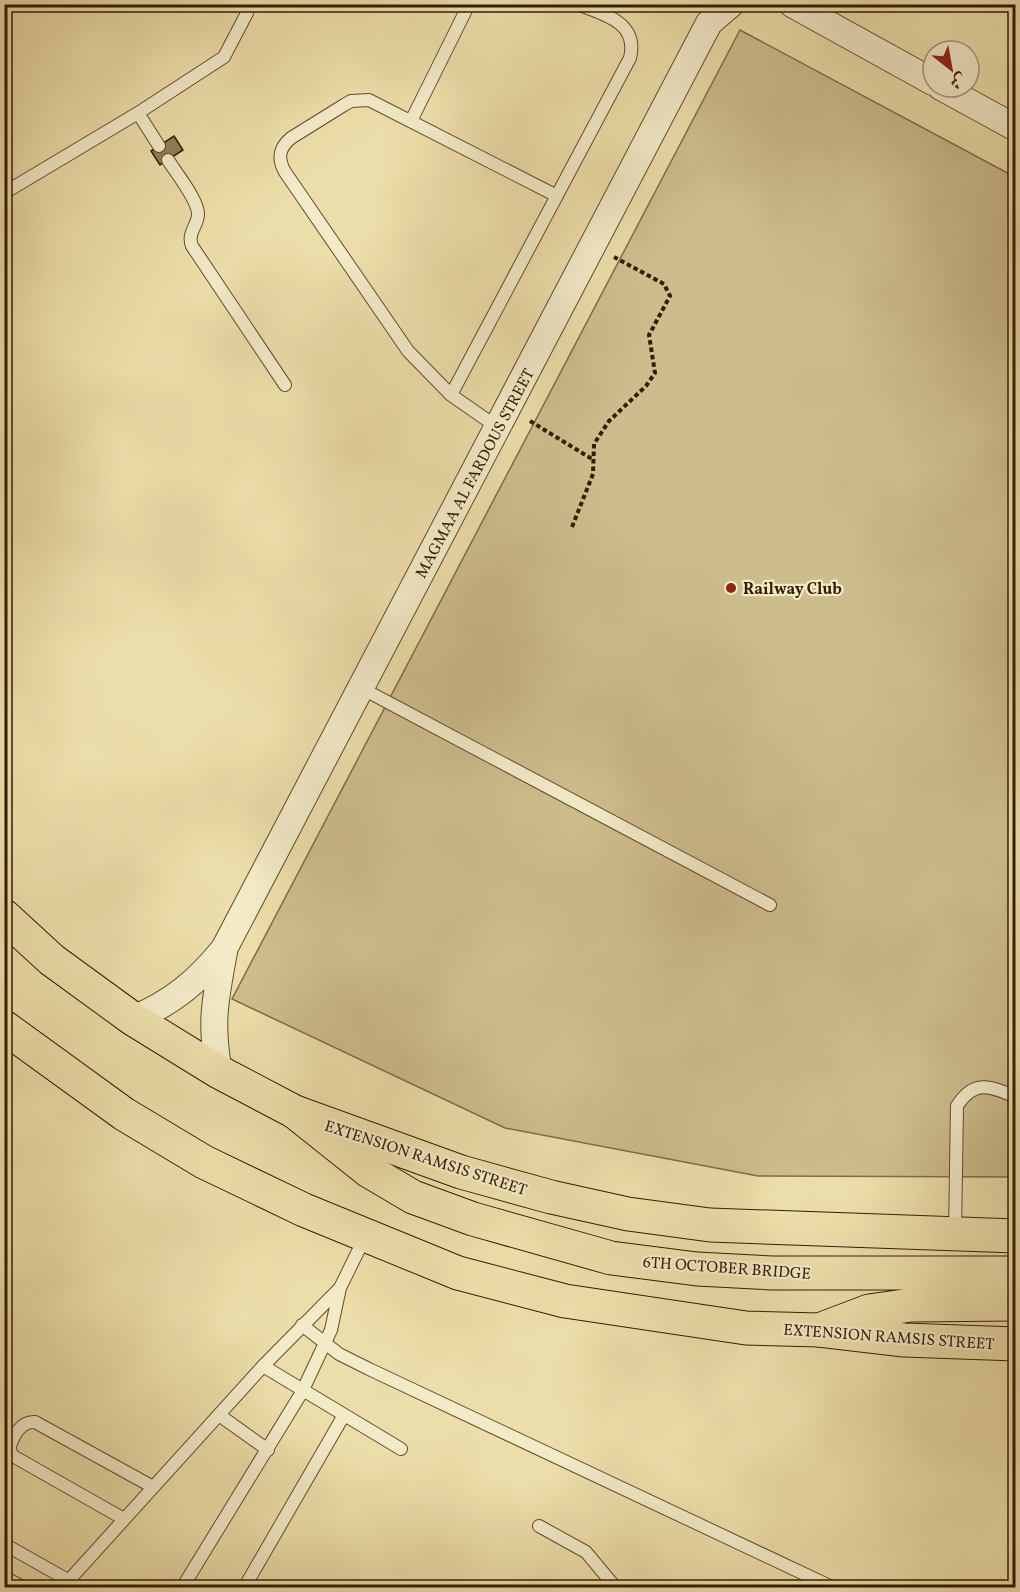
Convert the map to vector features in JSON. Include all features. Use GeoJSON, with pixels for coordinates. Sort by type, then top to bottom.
{"type":"FeatureCollection","features":[{"type":"Feature","properties":{"kind":"highway","name":"EXTENSION RAMSIS STREET"},"geometry":{"type":"LineString","coordinates":[[4,916],[52,960],[133,1019],[219,1072],[295,1112],[461,1172],[551,1197],[628,1214],[710,1225],[955,1236],[1016,1236]]}},
{"type":"Feature","properties":{"kind":"highway","name":"EXTENSION RAMSIS STREET"},"geometry":{"type":"LineString","coordinates":[[4,1027],[124,1114],[204,1162],[366,1236],[458,1273],[565,1301],[746,1328],[819,1330],[904,1340],[1016,1344]]}},
{"type":"Feature","properties":{"kind":"highway","name":"6TH OCTOBER BRIDGE"},"geometry":{"type":"LineString","coordinates":[[295,1112],[384,1182],[413,1197],[473,1219],[611,1258],[697,1269],[772,1273],[1016,1274]]}},
{"type":"Feature","properties":{"kind":"highway"},"geometry":{"type":"LineString","coordinates":[[819,1330],[869,1311],[911,1305],[1016,1305]]}},
{"type":"Feature","properties":{"kind":"street"},"geometry":{"type":"LineString","coordinates":[[792,4],[921,75]]}},
{"type":"Feature","properties":{"kind":"street","name":"MAGMAA AL FARDOUS STREET"},"geometry":{"type":"LineString","coordinates":[[133,1019],[164,1004],[193,985],[225,949],[709,23],[728,5]]}},
{"type":"Feature","properties":{"kind":"street"},"geometry":{"type":"LineString","coordinates":[[963,99],[1016,128]]}},
{"type":"Feature","properties":{"kind":"street","name":"MAGMAA AL FARDOUS STREET"},"geometry":{"type":"LineString","coordinates":[[219,1072],[212,1025],[213,1002],[225,949]]}},
{"type":"Feature","properties":{"kind":"lane"},"geometry":{"type":"LineString","coordinates":[[4,194],[138,113],[224,57],[247,13],[247,4]]}},
{"type":"Feature","properties":{"kind":"lane"},"geometry":{"type":"LineString","coordinates":[[411,121],[469,4]]}},
{"type":"Feature","properties":{"kind":"lane"},"geometry":{"type":"LineString","coordinates":[[451,394],[632,50],[630,34],[620,22],[577,4]]}},
{"type":"Feature","properties":{"kind":"lane"},"geometry":{"type":"LineString","coordinates":[[503,417],[451,394],[408,351],[280,163],[279,153],[284,144],[351,101],[369,100],[557,196]]}},
{"type":"Feature","properties":{"kind":"lane"},"geometry":{"type":"LineString","coordinates":[[138,113],[159,146]]}},
{"type":"Feature","properties":{"kind":"lane"},"geometry":{"type":"LineString","coordinates":[[168,160],[198,207],[197,220],[190,233],[192,246],[285,385]]}},
{"type":"Feature","properties":{"kind":"lane"},"geometry":{"type":"LineString","coordinates":[[361,688],[770,905]]}},
{"type":"Feature","properties":{"kind":"lane"},"geometry":{"type":"LineString","coordinates":[[955,1236],[957,1106],[963,1095],[974,1088],[987,1086],[1016,1097]]}},
{"type":"Feature","properties":{"kind":"lane"},"geometry":{"type":"LineString","coordinates":[[182,1587],[302,1392],[325,1344],[335,1316],[340,1288],[366,1236]]}},
{"type":"Feature","properties":{"kind":"lane"},"geometry":{"type":"LineString","coordinates":[[65,1584],[263,1366],[340,1288]]}},
{"type":"Feature","properties":{"kind":"lane"},"geometry":{"type":"LineString","coordinates":[[302,1325],[325,1344],[369,1369],[834,1587]]}},
{"type":"Feature","properties":{"kind":"lane"},"geometry":{"type":"LineString","coordinates":[[263,1366],[302,1392],[401,1449]]}},
{"type":"Feature","properties":{"kind":"lane"},"geometry":{"type":"LineString","coordinates":[[219,1415],[268,1450]]}},
{"type":"Feature","properties":{"kind":"lane"},"geometry":{"type":"LineString","coordinates":[[244,1587],[344,1415]]}},
{"type":"Feature","properties":{"kind":"lane"},"geometry":{"type":"LineString","coordinates":[[124,1519],[13,1456],[9,1449],[21,1426],[28,1422],[35,1422],[153,1487]]}},
{"type":"Feature","properties":{"kind":"lane"},"geometry":{"type":"LineString","coordinates":[[539,1526],[586,1552],[611,1586]]}},
{"type":"Feature","properties":{"kind":"lane"},"geometry":{"type":"LineString","coordinates":[[4,1544],[65,1584],[82,1587]]}},
{"type":"Feature","properties":{"kind":"lane"},"geometry":{"type":"LineString","coordinates":[[4,1577],[24,1587]]}},
{"type":"Feature","properties":{"kind":"path"},"geometry":{"type":"LineString","coordinates":[[572,527],[593,474],[594,444],[609,421],[646,386],[655,373],[649,335],[670,296],[664,284],[592,246]]}},
{"type":"Feature","properties":{"kind":"path"},"geometry":{"type":"LineString","coordinates":[[503,417],[593,460]]}},
{"type":"Feature","properties":{"kind":"shaded area","name":"Railway Club"},"geometry":{"type":"Polygon","coordinates":[[[740,30],[1015,177],[1015,1177],[758,1176],[505,1128],[232,999],[740,30]]]}},
{"type":"Feature","properties":{"kind":"building"},"geometry":{"type":"Polygon","coordinates":[[[174,136],[183,150],[160,165],[151,151],[174,136]]]}},
{"type":"Feature","properties":{"kind":"place","name":"Railway Club"},"geometry":{"type":"Point","coordinates":[731,588]}}]}
